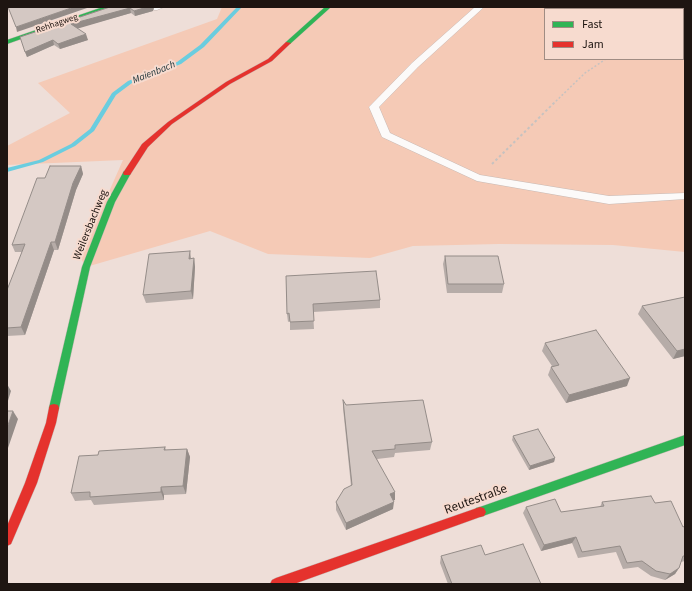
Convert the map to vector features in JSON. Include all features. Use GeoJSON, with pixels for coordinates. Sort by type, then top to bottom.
{"type":"FeatureCollection","features":[{"type":"Feature","properties":{"kind":"street","name":"Rehhagweg"},"geometry":{"type":"LineString","coordinates":[[7,42],[108,7]]}},
{"type":"Feature","properties":{"kind":"street","name":"Weilersbachweg"},"geometry":{"type":"LineString","coordinates":[[7,540],[31,483],[51,423],[86,267],[111,202],[128,170],[145,146],[170,122],[228,83],[270,60],[328,7]]}},
{"type":"Feature","properties":{"kind":"street","name":"Reutestraße"},"geometry":{"type":"LineString","coordinates":[[276,584],[685,440]]}},
{"type":"Feature","properties":{"kind":"lane"},"geometry":{"type":"LineString","coordinates":[[480,7],[415,65],[374,107],[386,136],[477,178],[609,200],[685,196]]}},
{"type":"Feature","properties":{"kind":"path"},"geometry":{"type":"LineString","coordinates":[[477,178],[584,73],[604,60]]}},
{"type":"Feature","properties":{"kind":"shaded area"},"geometry":{"type":"Polygon","coordinates":[[[222,7],[685,7],[685,252],[613,245],[499,244],[413,246],[370,258],[268,254],[210,231],[86,267],[80,257],[123,160],[7,165],[7,146],[70,113],[38,83],[217,19],[222,7]]]}},
{"type":"Feature","properties":{"kind":"building"},"geometry":{"type":"Polygon","coordinates":[[[8,7],[74,7],[16,27],[8,7]]]}},
{"type":"Feature","properties":{"kind":"building"},"geometry":{"type":"Polygon","coordinates":[[[110,7],[147,7],[134,11],[130,8],[71,24],[86,34],[58,44],[53,40],[25,52],[20,37],[110,7]]]}},
{"type":"Feature","properties":{"kind":"building"},"geometry":{"type":"Polygon","coordinates":[[[50,166],[81,166],[73,183],[55,242],[51,242],[21,327],[7,328],[7,290],[25,244],[12,245],[37,178],[45,178],[50,166]]]}},
{"type":"Feature","properties":{"kind":"building"},"geometry":{"type":"Polygon","coordinates":[[[190,251],[189,259],[194,258],[191,291],[143,295],[149,254],[190,251]]]}},
{"type":"Feature","properties":{"kind":"building"},"geometry":{"type":"Polygon","coordinates":[[[445,256],[498,256],[504,284],[448,284],[445,256]]]}},
{"type":"Feature","properties":{"kind":"building"},"geometry":{"type":"Polygon","coordinates":[[[376,271],[380,300],[313,304],[314,321],[290,322],[289,313],[287,314],[286,276],[376,271]]]}},
{"type":"Feature","properties":{"kind":"building"},"geometry":{"type":"Polygon","coordinates":[[[685,297],[685,349],[677,351],[642,306],[685,297]]]}},
{"type":"Feature","properties":{"kind":"building"},"geometry":{"type":"Polygon","coordinates":[[[596,330],[630,378],[569,395],[551,367],[559,365],[545,343],[596,330]]]}},
{"type":"Feature","properties":{"kind":"building"},"geometry":{"type":"Polygon","coordinates":[[[343,400],[346,405],[423,400],[432,442],[395,445],[395,449],[372,451],[395,492],[390,494],[394,502],[346,523],[336,502],[344,489],[352,485],[343,400]]]}},
{"type":"Feature","properties":{"kind":"building"},"geometry":{"type":"Polygon","coordinates":[[[7,411],[13,411],[7,428],[7,411]]]}},
{"type":"Feature","properties":{"kind":"building"},"geometry":{"type":"Polygon","coordinates":[[[538,429],[555,458],[530,466],[513,436],[538,429]]]}},
{"type":"Feature","properties":{"kind":"building"},"geometry":{"type":"Polygon","coordinates":[[[165,447],[164,450],[187,449],[183,486],[161,487],[161,492],[90,497],[90,492],[71,493],[79,456],[98,455],[99,451],[165,447]]]}},
{"type":"Feature","properties":{"kind":"building"},"geometry":{"type":"Polygon","coordinates":[[[651,496],[655,503],[671,501],[683,527],[685,526],[685,556],[683,556],[679,568],[670,574],[656,571],[642,561],[627,563],[620,546],[582,552],[576,537],[544,545],[526,507],[555,499],[561,512],[604,506],[602,502],[651,496]]]}},
{"type":"Feature","properties":{"kind":"building"},"geometry":{"type":"Polygon","coordinates":[[[523,544],[541,584],[452,584],[441,556],[481,545],[485,555],[523,544]]]}},
{"type":"Feature","properties":{"kind":"waterway","name":"Maienbach"},"geometry":{"type":"LineString","coordinates":[[7,170],[41,161],[73,145],[92,130],[114,94],[130,82],[179,63],[202,46],[240,7]]}},
{"type":"Feature","properties":{"kind":"traffic: fast"},"geometry":{"type":"LineString","coordinates":[[7,42],[108,7]]}},
{"type":"Feature","properties":{"kind":"traffic: fast"},"geometry":{"type":"LineString","coordinates":[[288,43],[328,7]]}},
{"type":"Feature","properties":{"kind":"traffic: fast"},"geometry":{"type":"LineString","coordinates":[[54,408],[86,267],[111,202],[127,173]]}},
{"type":"Feature","properties":{"kind":"traffic: fast"},"geometry":{"type":"LineString","coordinates":[[480,512],[685,440]]}},
{"type":"Feature","properties":{"kind":"traffic: jam"},"geometry":{"type":"LineString","coordinates":[[127,173],[145,146],[170,123],[228,83],[270,60],[288,43]]}},
{"type":"Feature","properties":{"kind":"traffic: jam"},"geometry":{"type":"LineString","coordinates":[[7,540],[31,483],[51,423],[54,408]]}},
{"type":"Feature","properties":{"kind":"traffic: jam"},"geometry":{"type":"LineString","coordinates":[[276,584],[480,512]]}}]}
